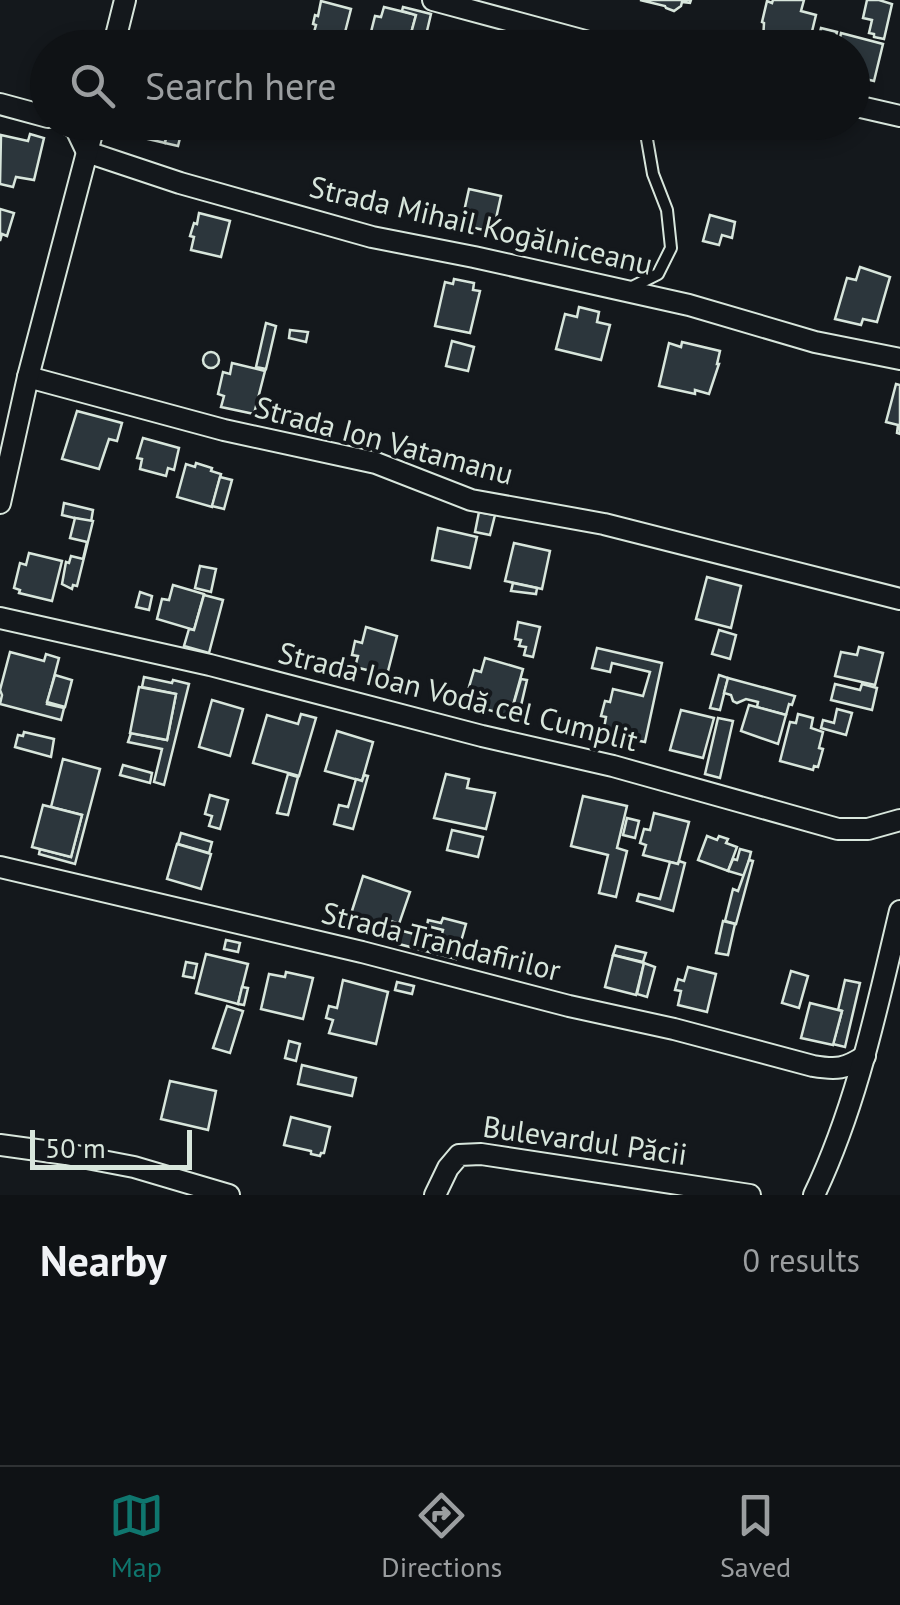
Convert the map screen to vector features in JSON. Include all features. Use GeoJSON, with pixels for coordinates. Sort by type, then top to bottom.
{"type":"FeatureCollection","features":[{"type":"Feature","properties":{"kind":"street"},"geometry":{"type":"LineString","coordinates":[[117,30],[124,0]]}},
{"type":"Feature","properties":{"kind":"street"},"geometry":{"type":"LineString","coordinates":[[433,0],[544,30]]}},
{"type":"Feature","properties":{"kind":"street"},"geometry":{"type":"LineString","coordinates":[[0,104],[30,112]]}},
{"type":"Feature","properties":{"kind":"street"},"geometry":{"type":"LineString","coordinates":[[870,108],[900,116]]}},
{"type":"Feature","properties":{"kind":"street"},"geometry":{"type":"LineString","coordinates":[[82,140],[88,152]]}},
{"type":"Feature","properties":{"kind":"street"},"geometry":{"type":"LineString","coordinates":[[0,503],[28,377],[90,140]]}},
{"type":"Feature","properties":{"kind":"street","name":"Strada Mihail Kogălniceanu"},"geometry":{"type":"LineString","coordinates":[[88,152],[180,183],[372,237],[689,304],[814,342],[900,359]]}},
{"type":"Feature","properties":{"kind":"street","name":"Strada Ion Vatamanu"},"geometry":{"type":"LineString","coordinates":[[28,377],[224,430],[376,463],[471,500],[604,524],[900,600]]}},
{"type":"Feature","properties":{"kind":"street","name":"Strada Ioan Vodă cel Cumplit"},"geometry":{"type":"LineString","coordinates":[[0,618],[210,665],[613,766],[838,829],[868,829],[900,820]]}},
{"type":"Feature","properties":{"kind":"street","name":"Strada Trandafirilor"},"geometry":{"type":"LineString","coordinates":[[0,867],[362,952],[813,1066],[848,1067],[865,1056]]}},
{"type":"Feature","properties":{"kind":"street"},"geometry":{"type":"LineString","coordinates":[[814,1195],[835,1151],[865,1056],[900,910]]}},
{"type":"Feature","properties":{"kind":"street"},"geometry":{"type":"LineString","coordinates":[[0,1145],[134,1167],[230,1195]]}},
{"type":"Feature","properties":{"kind":"street","name":"Bulevardul Păcii"},"geometry":{"type":"LineString","coordinates":[[435,1195],[458,1155],[481,1154],[750,1195]]}},
{"type":"Feature","properties":{"kind":"lane"},"geometry":{"type":"LineString","coordinates":[[624,290],[658,274],[671,248],[667,210],[653,174],[647,140]]}},
{"type":"Feature","properties":{"kind":"building"},"geometry":{"type":"Polygon","coordinates":[[[640,0],[691,0],[682,2],[674,11],[640,0]]]}},
{"type":"Feature","properties":{"kind":"building"},"geometry":{"type":"Polygon","coordinates":[[[804,0],[801,11],[816,15],[812,30],[764,30],[767,1],[804,0]]]}},
{"type":"Feature","properties":{"kind":"building"},"geometry":{"type":"Polygon","coordinates":[[[867,0],[892,4],[884,39],[870,33],[872,20],[863,18],[867,0]]]}},
{"type":"Feature","properties":{"kind":"building"},"geometry":{"type":"Polygon","coordinates":[[[321,1],[351,9],[346,30],[315,30],[315,15],[318,16],[321,1]]]}},
{"type":"Feature","properties":{"kind":"building"},"geometry":{"type":"Polygon","coordinates":[[[384,7],[416,15],[412,30],[372,30],[375,16],[381,17],[384,7]]]}},
{"type":"Feature","properties":{"kind":"building"},"geometry":{"type":"Polygon","coordinates":[[[403,7],[431,14],[427,30],[412,30],[416,15],[402,11],[403,7]]]}},
{"type":"Feature","properties":{"kind":"building"},"geometry":{"type":"Polygon","coordinates":[[[870,41],[883,44],[874,81],[870,80],[870,41]]]}},
{"type":"Feature","properties":{"kind":"building"},"geometry":{"type":"Polygon","coordinates":[[[30,134],[30,140],[44,140],[34,180],[16,177],[13,187],[0,184],[1,135],[28,141],[30,134]]]}},
{"type":"Feature","properties":{"kind":"building"},"geometry":{"type":"Polygon","coordinates":[[[469,189],[501,196],[493,232],[461,225],[469,189]]]}},
{"type":"Feature","properties":{"kind":"building"},"geometry":{"type":"Polygon","coordinates":[[[0,209],[14,213],[7,236],[2,234],[0,241],[0,209]]]}},
{"type":"Feature","properties":{"kind":"building"},"geometry":{"type":"Polygon","coordinates":[[[199,213],[230,221],[221,257],[191,250],[194,237],[190,236],[199,213]]]}},
{"type":"Feature","properties":{"kind":"building"},"geometry":{"type":"Polygon","coordinates":[[[710,215],[735,222],[732,238],[722,235],[719,245],[703,241],[710,215]]]}},
{"type":"Feature","properties":{"kind":"building"},"geometry":{"type":"Polygon","coordinates":[[[860,267],[890,277],[877,322],[863,319],[861,325],[835,319],[847,278],[856,280],[860,267]]]}},
{"type":"Feature","properties":{"kind":"building"},"geometry":{"type":"Polygon","coordinates":[[[454,279],[474,283],[473,290],[480,291],[470,333],[435,326],[445,282],[453,284],[454,279]]]}},
{"type":"Feature","properties":{"kind":"building"},"geometry":{"type":"Polygon","coordinates":[[[579,307],[599,312],[597,322],[610,325],[601,360],[556,349],[565,314],[577,317],[579,307]]]}},
{"type":"Feature","properties":{"kind":"building"},"geometry":{"type":"Polygon","coordinates":[[[266,323],[276,326],[266,369],[256,367],[266,323]]]}},
{"type":"Feature","properties":{"kind":"building"},"geometry":{"type":"Polygon","coordinates":[[[290,330],[308,332],[306,342],[289,338],[290,330]]]}},
{"type":"Feature","properties":{"kind":"building"},"geometry":{"type":"Polygon","coordinates":[[[452,341],[474,347],[468,371],[446,366],[452,341]]]}},
{"type":"Feature","properties":{"kind":"building"},"geometry":{"type":"Polygon","coordinates":[[[682,342],[720,351],[709,394],[659,386],[669,343],[681,347],[682,342]]]}},
{"type":"Feature","properties":{"kind":"building"},"geometry":{"type":"Polygon","coordinates":[[[211,352],[219,360],[211,368],[203,360],[211,352]]]}},
{"type":"Feature","properties":{"kind":"building"},"geometry":{"type":"Polygon","coordinates":[[[232,363],[265,371],[254,414],[221,407],[224,396],[218,394],[223,372],[230,374],[232,363]]]}},
{"type":"Feature","properties":{"kind":"building"},"geometry":{"type":"Polygon","coordinates":[[[896,384],[900,385],[900,434],[898,425],[886,422],[896,384]]]}},
{"type":"Feature","properties":{"kind":"building"},"geometry":{"type":"Polygon","coordinates":[[[77,411],[122,423],[117,441],[109,439],[99,469],[62,459],[77,411]]]}},
{"type":"Feature","properties":{"kind":"building"},"geometry":{"type":"Polygon","coordinates":[[[143,438],[179,448],[174,470],[168,468],[166,476],[140,469],[142,459],[137,458],[143,438]]]}},
{"type":"Feature","properties":{"kind":"building"},"geometry":{"type":"Polygon","coordinates":[[[196,463],[221,474],[212,507],[177,497],[186,464],[195,467],[196,463]]]}},
{"type":"Feature","properties":{"kind":"building"},"geometry":{"type":"Polygon","coordinates":[[[220,477],[232,480],[224,509],[212,506],[220,477]]]}},
{"type":"Feature","properties":{"kind":"building"},"geometry":{"type":"Polygon","coordinates":[[[64,503],[93,510],[91,522],[62,515],[64,503]]]}},
{"type":"Feature","properties":{"kind":"building"},"geometry":{"type":"Polygon","coordinates":[[[479,512],[495,515],[490,535],[475,532],[479,512]]]}},
{"type":"Feature","properties":{"kind":"building"},"geometry":{"type":"Polygon","coordinates":[[[75,518],[93,521],[77,586],[72,589],[62,584],[66,562],[71,556],[83,559],[87,542],[70,538],[75,518]]]}},
{"type":"Feature","properties":{"kind":"building"},"geometry":{"type":"Polygon","coordinates":[[[438,528],[477,537],[470,568],[432,560],[438,528]]]}},
{"type":"Feature","properties":{"kind":"building"},"geometry":{"type":"Polygon","coordinates":[[[514,543],[550,551],[542,589],[505,581],[514,543]]]}},
{"type":"Feature","properties":{"kind":"building"},"geometry":{"type":"Polygon","coordinates":[[[29,553],[62,561],[52,601],[19,593],[14,588],[20,563],[26,565],[29,553]]]}},
{"type":"Feature","properties":{"kind":"building"},"geometry":{"type":"Polygon","coordinates":[[[200,566],[216,569],[211,592],[195,588],[200,566]]]}},
{"type":"Feature","properties":{"kind":"building"},"geometry":{"type":"Polygon","coordinates":[[[707,577],[741,586],[731,628],[696,619],[707,577]]]}},
{"type":"Feature","properties":{"kind":"building"},"geometry":{"type":"Polygon","coordinates":[[[513,583],[537,588],[536,594],[511,591],[513,583]]]}},
{"type":"Feature","properties":{"kind":"building"},"geometry":{"type":"Polygon","coordinates":[[[173,585],[204,594],[194,630],[157,619],[162,599],[169,600],[173,585]]]}},
{"type":"Feature","properties":{"kind":"building"},"geometry":{"type":"Polygon","coordinates":[[[140,592],[152,596],[149,610],[136,607],[140,592]]]}},
{"type":"Feature","properties":{"kind":"building"},"geometry":{"type":"Polygon","coordinates":[[[204,595],[223,600],[209,653],[184,646],[189,629],[194,630],[204,595]]]}},
{"type":"Feature","properties":{"kind":"building"},"geometry":{"type":"Polygon","coordinates":[[[518,622],[540,627],[533,657],[524,655],[526,647],[519,646],[521,640],[515,639],[518,622]]]}},
{"type":"Feature","properties":{"kind":"building"},"geometry":{"type":"Polygon","coordinates":[[[366,627],[397,636],[387,675],[355,667],[355,641],[362,643],[366,627]]]}},
{"type":"Feature","properties":{"kind":"building"},"geometry":{"type":"Polygon","coordinates":[[[719,630],[736,635],[730,659],[712,654],[719,630]]]}},
{"type":"Feature","properties":{"kind":"building"},"geometry":{"type":"Polygon","coordinates":[[[859,647],[883,653],[875,685],[835,676],[841,652],[857,655],[859,647]]]}},
{"type":"Feature","properties":{"kind":"building"},"geometry":{"type":"Polygon","coordinates":[[[597,648],[662,663],[645,742],[603,734],[606,717],[601,716],[613,689],[643,696],[650,672],[612,663],[610,672],[592,668],[597,648]]]}},
{"type":"Feature","properties":{"kind":"building"},"geometry":{"type":"Polygon","coordinates":[[[10,652],[44,661],[46,654],[59,658],[47,704],[64,708],[61,720],[0,704],[10,652]]]}},
{"type":"Feature","properties":{"kind":"building"},"geometry":{"type":"Polygon","coordinates":[[[485,658],[523,669],[510,716],[471,705],[476,689],[469,687],[474,670],[481,672],[485,658]]]}},
{"type":"Feature","properties":{"kind":"building"},"geometry":{"type":"Polygon","coordinates":[[[55,675],[72,680],[65,707],[47,702],[55,675]]]}},
{"type":"Feature","properties":{"kind":"building"},"geometry":{"type":"Polygon","coordinates":[[[719,675],[728,678],[720,710],[710,708],[719,675]]]}},
{"type":"Feature","properties":{"kind":"building"},"geometry":{"type":"Polygon","coordinates":[[[144,677],[189,684],[164,785],[154,782],[162,749],[128,742],[131,733],[167,740],[176,694],[142,687],[144,677]]]}},
{"type":"Feature","properties":{"kind":"building"},"geometry":{"type":"Polygon","coordinates":[[[728,678],[795,696],[792,705],[789,704],[786,715],[757,707],[758,702],[746,699],[737,703],[724,693],[728,678]]]}},
{"type":"Feature","properties":{"kind":"building"},"geometry":{"type":"Polygon","coordinates":[[[521,679],[527,680],[519,714],[511,713],[521,679]]]}},
{"type":"Feature","properties":{"kind":"building"},"geometry":{"type":"Polygon","coordinates":[[[835,684],[860,690],[862,684],[877,688],[872,710],[831,700],[835,684]]]}},
{"type":"Feature","properties":{"kind":"building"},"geometry":{"type":"Polygon","coordinates":[[[139,687],[176,694],[167,740],[130,733],[139,687]]]}},
{"type":"Feature","properties":{"kind":"building"},"geometry":{"type":"Polygon","coordinates":[[[212,700],[243,709],[230,756],[199,747],[212,700]]]}},
{"type":"Feature","properties":{"kind":"building"},"geometry":{"type":"Polygon","coordinates":[[[749,705],[786,715],[778,744],[741,731],[749,705]]]}},
{"type":"Feature","properties":{"kind":"building"},"geometry":{"type":"Polygon","coordinates":[[[837,709],[852,713],[846,735],[821,728],[823,720],[834,723],[837,709]]]}},
{"type":"Feature","properties":{"kind":"building"},"geometry":{"type":"Polygon","coordinates":[[[681,710],[714,718],[703,758],[670,750],[681,710]]]}},
{"type":"Feature","properties":{"kind":"building"},"geometry":{"type":"Polygon","coordinates":[[[301,714],[316,718],[299,776],[253,763],[267,715],[298,724],[301,714]]]}},
{"type":"Feature","properties":{"kind":"building"},"geometry":{"type":"Polygon","coordinates":[[[798,714],[813,718],[811,728],[823,732],[819,748],[823,749],[818,767],[813,770],[780,761],[790,722],[796,723],[798,714]]]}},
{"type":"Feature","properties":{"kind":"building"},"geometry":{"type":"Polygon","coordinates":[[[718,718],[733,721],[720,778],[705,774],[718,718]]]}},
{"type":"Feature","properties":{"kind":"building"},"geometry":{"type":"Polygon","coordinates":[[[337,731],[373,742],[362,781],[325,771],[337,731]]]}},
{"type":"Feature","properties":{"kind":"building"},"geometry":{"type":"Polygon","coordinates":[[[24,732],[54,739],[51,757],[15,747],[18,735],[23,736],[24,732]]]}},
{"type":"Feature","properties":{"kind":"building"},"geometry":{"type":"Polygon","coordinates":[[[63,759],[100,769],[75,864],[39,854],[40,849],[71,857],[82,815],[51,807],[63,759]]]}},
{"type":"Feature","properties":{"kind":"building"},"geometry":{"type":"Polygon","coordinates":[[[123,765],[152,773],[150,783],[120,775],[123,765]]]}},
{"type":"Feature","properties":{"kind":"building"},"geometry":{"type":"Polygon","coordinates":[[[288,774],[298,777],[288,815],[277,813],[288,774]]]}},
{"type":"Feature","properties":{"kind":"building"},"geometry":{"type":"Polygon","coordinates":[[[446,774],[469,779],[467,788],[495,793],[486,829],[434,818],[446,774]]]}},
{"type":"Feature","properties":{"kind":"building"},"geometry":{"type":"Polygon","coordinates":[[[364,775],[368,776],[353,829],[334,824],[339,805],[348,807],[356,779],[362,781],[364,775]]]}},
{"type":"Feature","properties":{"kind":"building"},"geometry":{"type":"Polygon","coordinates":[[[210,795],[228,800],[220,829],[209,826],[212,816],[205,814],[210,795]]]}},
{"type":"Feature","properties":{"kind":"building"},"geometry":{"type":"Polygon","coordinates":[[[583,796],[627,806],[617,848],[627,851],[616,897],[599,893],[608,855],[571,846],[583,796]]]}},
{"type":"Feature","properties":{"kind":"building"},"geometry":{"type":"Polygon","coordinates":[[[43,805],[82,815],[71,857],[32,847],[43,805]]]}},
{"type":"Feature","properties":{"kind":"building"},"geometry":{"type":"Polygon","coordinates":[[[654,813],[689,822],[678,864],[643,855],[646,845],[640,843],[644,829],[650,830],[654,813]]]}},
{"type":"Feature","properties":{"kind":"building"},"geometry":{"type":"Polygon","coordinates":[[[627,818],[639,821],[635,838],[623,835],[627,818]]]}},
{"type":"Feature","properties":{"kind":"building"},"geometry":{"type":"Polygon","coordinates":[[[452,830],[483,837],[478,857],[447,850],[452,830]]]}},
{"type":"Feature","properties":{"kind":"building"},"geometry":{"type":"Polygon","coordinates":[[[181,833],[212,842],[209,853],[178,844],[181,833]]]}},
{"type":"Feature","properties":{"kind":"building"},"geometry":{"type":"Polygon","coordinates":[[[707,836],[728,839],[726,843],[737,847],[728,871],[698,860],[707,836]]]}},
{"type":"Feature","properties":{"kind":"building"},"geometry":{"type":"Polygon","coordinates":[[[177,844],[211,854],[201,889],[167,879],[177,844]]]}},
{"type":"Feature","properties":{"kind":"building"},"geometry":{"type":"Polygon","coordinates":[[[740,849],[751,852],[745,876],[728,871],[740,849]]]}},
{"type":"Feature","properties":{"kind":"building"},"geometry":{"type":"Polygon","coordinates":[[[749,860],[753,861],[736,924],[725,921],[733,889],[738,891],[749,860]]]}},
{"type":"Feature","properties":{"kind":"building"},"geometry":{"type":"Polygon","coordinates":[[[670,862],[685,863],[673,911],[637,901],[639,894],[660,899],[670,862]]]}},
{"type":"Feature","properties":{"kind":"building"},"geometry":{"type":"Polygon","coordinates":[[[363,876],[410,892],[399,924],[391,921],[388,929],[382,927],[380,932],[369,928],[370,923],[350,917],[363,876]]]}},
{"type":"Feature","properties":{"kind":"building"},"geometry":{"type":"Polygon","coordinates":[[[443,918],[466,924],[456,959],[395,943],[399,930],[440,941],[443,930],[427,926],[428,920],[441,923],[443,918]]]}},
{"type":"Feature","properties":{"kind":"building"},"geometry":{"type":"Polygon","coordinates":[[[723,921],[735,924],[728,955],[716,953],[723,921]]]}},
{"type":"Feature","properties":{"kind":"building"},"geometry":{"type":"Polygon","coordinates":[[[226,940],[240,943],[238,952],[224,949],[226,940]]]}},
{"type":"Feature","properties":{"kind":"building"},"geometry":{"type":"Polygon","coordinates":[[[616,946],[646,953],[643,962],[613,955],[616,946]]]}},
{"type":"Feature","properties":{"kind":"building"},"geometry":{"type":"Polygon","coordinates":[[[206,954],[248,964],[238,1004],[196,993],[206,954]]]}},
{"type":"Feature","properties":{"kind":"building"},"geometry":{"type":"Polygon","coordinates":[[[613,955],[644,963],[636,995],[605,987],[613,955]]]}},
{"type":"Feature","properties":{"kind":"building"},"geometry":{"type":"Polygon","coordinates":[[[186,962],[197,964],[194,978],[183,976],[186,962]]]}},
{"type":"Feature","properties":{"kind":"building"},"geometry":{"type":"Polygon","coordinates":[[[644,963],[655,967],[647,997],[637,994],[644,963]]]}},
{"type":"Feature","properties":{"kind":"building"},"geometry":{"type":"Polygon","coordinates":[[[688,967],[716,974],[707,1012],[678,1005],[681,991],[675,990],[678,979],[684,981],[688,967]]]}},
{"type":"Feature","properties":{"kind":"building"},"geometry":{"type":"Polygon","coordinates":[[[791,971],[808,976],[799,1008],[782,1003],[791,971]]]}},
{"type":"Feature","properties":{"kind":"building"},"geometry":{"type":"Polygon","coordinates":[[[286,972],[313,978],[303,1019],[261,1009],[269,974],[285,977],[286,972]]]}},
{"type":"Feature","properties":{"kind":"building"},"geometry":{"type":"Polygon","coordinates":[[[343,980],[388,992],[376,1044],[329,1033],[333,1020],[326,1018],[329,1006],[337,1008],[343,980]]]}},
{"type":"Feature","properties":{"kind":"building"},"geometry":{"type":"Polygon","coordinates":[[[845,980],[860,983],[845,1047],[833,1044],[845,980]]]}},
{"type":"Feature","properties":{"kind":"building"},"geometry":{"type":"Polygon","coordinates":[[[397,982],[414,986],[412,994],[395,990],[397,982]]]}},
{"type":"Feature","properties":{"kind":"building"},"geometry":{"type":"Polygon","coordinates":[[[242,987],[248,988],[244,1005],[238,1004],[242,987]]]}},
{"type":"Feature","properties":{"kind":"building"},"geometry":{"type":"Polygon","coordinates":[[[810,1003],[842,1011],[833,1045],[801,1038],[810,1003]]]}},
{"type":"Feature","properties":{"kind":"building"},"geometry":{"type":"Polygon","coordinates":[[[227,1006],[243,1011],[230,1053],[213,1048],[227,1006]]]}},
{"type":"Feature","properties":{"kind":"building"},"geometry":{"type":"Polygon","coordinates":[[[289,1041],[300,1044],[296,1061],[285,1058],[289,1041]]]}},
{"type":"Feature","properties":{"kind":"building"},"geometry":{"type":"Polygon","coordinates":[[[302,1065],[356,1078],[352,1096],[298,1084],[302,1065]]]}},
{"type":"Feature","properties":{"kind":"building"},"geometry":{"type":"Polygon","coordinates":[[[170,1081],[216,1091],[208,1130],[161,1119],[170,1081]]]}},
{"type":"Feature","properties":{"kind":"building"},"geometry":{"type":"Polygon","coordinates":[[[291,1117],[330,1127],[324,1153],[320,1156],[284,1145],[291,1117]]]}}]}
